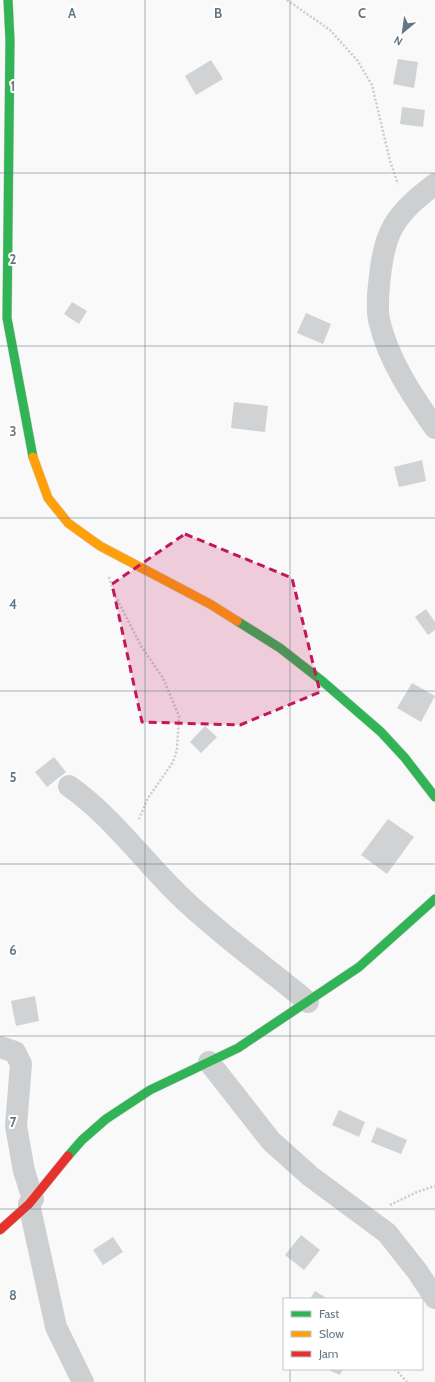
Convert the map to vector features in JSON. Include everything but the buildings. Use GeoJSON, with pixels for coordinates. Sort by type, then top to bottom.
{"type":"FeatureCollection","features":[{"type":"Feature","properties":{"kind":"street"},"geometry":{"type":"LineString","coordinates":[[8,0],[10,40],[7,318],[33,460],[48,498],[68,523],[100,546],[210,604],[280,648],[321,680],[381,732],[405,758],[435,797]]}},
{"type":"Feature","properties":{"kind":"street"},"geometry":{"type":"LineString","coordinates":[[435,184],[407,207],[394,225],[384,247],[380,280],[379,319],[390,355],[415,400],[435,428]]}},
{"type":"Feature","properties":{"kind":"street"},"geometry":{"type":"LineString","coordinates":[[69,786],[84,797],[184,899],[308,1002]]}},
{"type":"Feature","properties":{"kind":"street"},"geometry":{"type":"LineString","coordinates":[[0,1230],[31,1202],[55,1170],[82,1140],[106,1119],[150,1090],[238,1048],[308,1002],[359,967],[435,900]]}},
{"type":"Feature","properties":{"kind":"street"},"geometry":{"type":"LineString","coordinates":[[0,1047],[15,1052],[21,1064],[16,1126],[24,1171],[56,1327],[83,1382]]}},
{"type":"Feature","properties":{"kind":"street"},"geometry":{"type":"LineString","coordinates":[[209,1062],[272,1141],[310,1176],[387,1232],[417,1271],[435,1298]]}},
{"type":"Feature","properties":{"kind":"path"},"geometry":{"type":"LineString","coordinates":[[287,0],[330,30],[357,60],[372,85],[390,161],[407,207]]}},
{"type":"Feature","properties":{"kind":"path"},"geometry":{"type":"LineString","coordinates":[[100,546],[113,591],[141,646],[163,678],[179,716],[177,750],[173,762],[148,798],[130,843]]}},
{"type":"Feature","properties":{"kind":"path"},"geometry":{"type":"LineString","coordinates":[[366,1216],[417,1192],[435,1186]]}},
{"type":"Feature","properties":{"kind":"path"},"geometry":{"type":"LineString","coordinates":[[396,1370],[407,1382]]}},
{"type":"Feature","properties":{"kind":"highlighted area"},"geometry":{"type":"Polygon","coordinates":[[[185,534],[292,578],[320,692],[240,725],[142,722],[112,584],[185,534]]]}},
{"type":"Feature","properties":{"kind":"traffic: fast"},"geometry":{"type":"LineString","coordinates":[[8,0],[10,40],[7,318],[33,457]]}},
{"type":"Feature","properties":{"kind":"traffic: fast"},"geometry":{"type":"LineString","coordinates":[[237,621],[280,648],[321,680],[381,732],[405,758],[435,797]]}},
{"type":"Feature","properties":{"kind":"traffic: fast"},"geometry":{"type":"LineString","coordinates":[[68,1156],[82,1140],[106,1119],[150,1090],[238,1048],[359,967],[435,899]]}},
{"type":"Feature","properties":{"kind":"traffic: slow"},"geometry":{"type":"LineString","coordinates":[[33,457],[48,498],[68,523],[100,546],[210,604],[237,621]]}},
{"type":"Feature","properties":{"kind":"traffic: jam"},"geometry":{"type":"LineString","coordinates":[[0,1230],[29,1204],[68,1156]]}}]}
